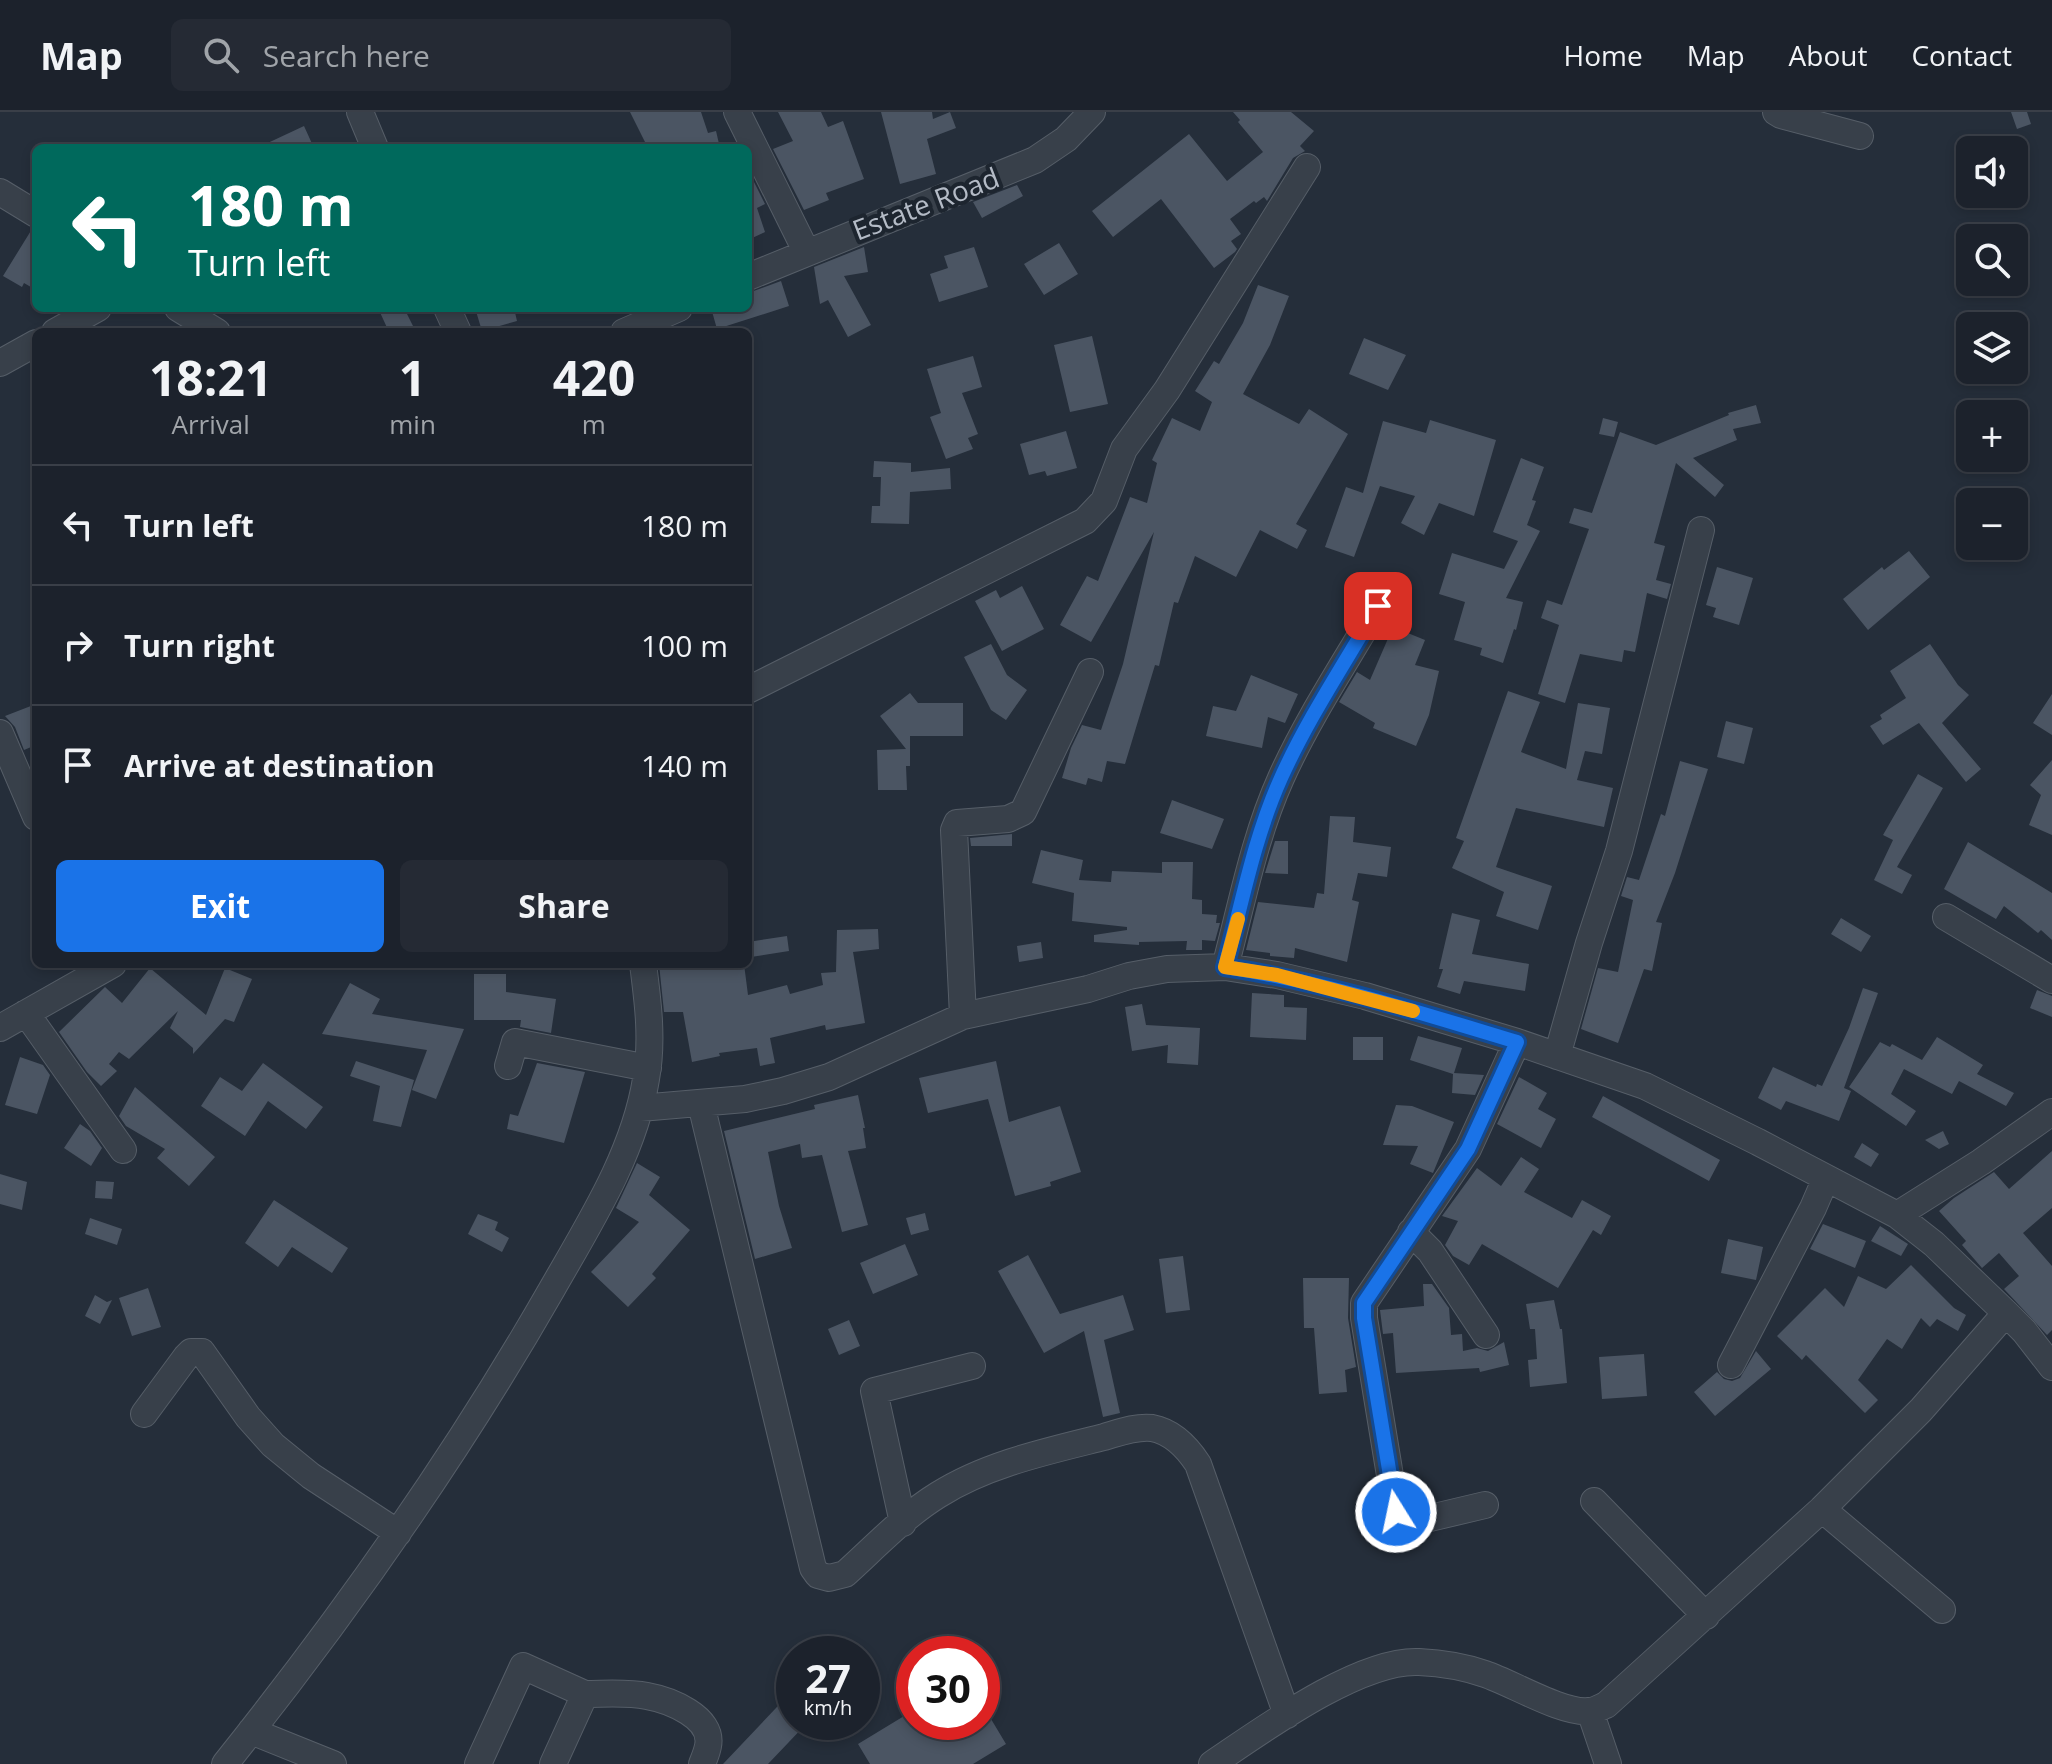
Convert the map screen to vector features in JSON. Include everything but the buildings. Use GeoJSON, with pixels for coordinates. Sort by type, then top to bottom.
{"type":"FeatureCollection","features":[{"type":"Feature","properties":{"kind":"street"},"geometry":{"type":"LineString","coordinates":[[360,112],[373,144]]}},
{"type":"Feature","properties":{"kind":"street"},"geometry":{"type":"LineString","coordinates":[[737,112],[806,251]]}},
{"type":"Feature","properties":{"kind":"street","name":"Estate Road"},"geometry":{"type":"LineString","coordinates":[[752,275],[1035,160],[1066,139],[1092,112]]}},
{"type":"Feature","properties":{"kind":"street"},"geometry":{"type":"LineString","coordinates":[[1776,112],[1860,136]]}},
{"type":"Feature","properties":{"kind":"street"},"geometry":{"type":"LineString","coordinates":[[752,688],[1085,521],[1104,501],[1124,449],[1167,390],[1307,167]]}},
{"type":"Feature","properties":{"kind":"street"},"geometry":{"type":"LineString","coordinates":[[0,192],[32,212]]}},
{"type":"Feature","properties":{"kind":"street"},"geometry":{"type":"LineString","coordinates":[[62,328],[91,312]]}},
{"type":"Feature","properties":{"kind":"street"},"geometry":{"type":"LineString","coordinates":[[184,312],[210,328]]}},
{"type":"Feature","properties":{"kind":"street"},"geometry":{"type":"LineString","coordinates":[[633,328],[670,312]]}},
{"type":"Feature","properties":{"kind":"street"},"geometry":{"type":"LineString","coordinates":[[0,363],[32,345]]}},
{"type":"Feature","properties":{"kind":"street"},"geometry":{"type":"LineString","coordinates":[[1557,1056],[1623,837],[1701,530]]}},
{"type":"Feature","properties":{"kind":"street"},"geometry":{"type":"LineString","coordinates":[[1225,967],[1248,870],[1281,779],[1378,606]]}},
{"type":"Feature","properties":{"kind":"street"},"geometry":{"type":"LineString","coordinates":[[963,1016],[954,830],[957,823],[1008,819],[1023,812],[1090,672]]}},
{"type":"Feature","properties":{"kind":"street"},"geometry":{"type":"LineString","coordinates":[[0,733],[32,808]]}},
{"type":"Feature","properties":{"kind":"street"},"geometry":{"type":"LineString","coordinates":[[1946,917],[2052,980]]}},
{"type":"Feature","properties":{"kind":"street"},"geometry":{"type":"LineString","coordinates":[[640,1108],[745,1099],[829,1077],[963,1016],[1155,971],[1225,967],[1277,975],[1365,996],[1517,1042],[1645,1086],[1897,1215],[1934,1244],[2006,1313],[2052,1367]]}},
{"type":"Feature","properties":{"kind":"street"},"geometry":{"type":"LineString","coordinates":[[0,1028],[101,968]]}},
{"type":"Feature","properties":{"kind":"street"},"geometry":{"type":"LineString","coordinates":[[225,1764],[398,1533],[529,1330],[585,1232],[640,1108],[648,1068],[649,1028],[643,968]]}},
{"type":"Feature","properties":{"kind":"street"},"geometry":{"type":"LineString","coordinates":[[26,1013],[123,1150]]}},
{"type":"Feature","properties":{"kind":"street"},"geometry":{"type":"LineString","coordinates":[[508,1066],[515,1042],[648,1068]]}},
{"type":"Feature","properties":{"kind":"street"},"geometry":{"type":"LineString","coordinates":[[1485,1505],[1409,1523],[1402,1521],[1396,1512],[1364,1303],[1468,1149],[1517,1042]]}},
{"type":"Feature","properties":{"kind":"street"},"geometry":{"type":"LineString","coordinates":[[701,1104],[813,1568],[818,1575],[829,1578],[845,1574],[934,1497],[990,1469],[1134,1429],[1150,1428],[1169,1434],[1187,1447],[1198,1464],[1287,1715]]}},
{"type":"Feature","properties":{"kind":"street"},"geometry":{"type":"LineString","coordinates":[[1897,1215],[2052,1112]]}},
{"type":"Feature","properties":{"kind":"street"},"geometry":{"type":"LineString","coordinates":[[1731,1365],[1826,1178]]}},
{"type":"Feature","properties":{"kind":"street"},"geometry":{"type":"LineString","coordinates":[[1411,1232],[1430,1251],[1486,1335]]}},
{"type":"Feature","properties":{"kind":"street"},"geometry":{"type":"LineString","coordinates":[[1212,1764],[1314,1697],[1353,1679],[1416,1661],[1483,1673],[1571,1709],[1590,1711],[1606,1705],[1822,1509],[1921,1410],[2006,1313]]}},
{"type":"Feature","properties":{"kind":"street"},"geometry":{"type":"LineString","coordinates":[[144,1414],[186,1357],[191,1352],[202,1352],[248,1417],[273,1445],[311,1476],[398,1533]]}},
{"type":"Feature","properties":{"kind":"street"},"geometry":{"type":"LineString","coordinates":[[903,1523],[874,1391],[972,1366]]}},
{"type":"Feature","properties":{"kind":"street"},"geometry":{"type":"LineString","coordinates":[[1594,1501],[1706,1616]]}},
{"type":"Feature","properties":{"kind":"street"},"geometry":{"type":"LineString","coordinates":[[1822,1509],[1942,1610]]}},
{"type":"Feature","properties":{"kind":"street"},"geometry":{"type":"LineString","coordinates":[[478,1764],[523,1666],[585,1694],[646,1695],[668,1701],[691,1714],[704,1727],[709,1744],[702,1764]]}},
{"type":"Feature","properties":{"kind":"street"},"geometry":{"type":"LineString","coordinates":[[553,1764],[585,1694]]}},
{"type":"Feature","properties":{"kind":"street"},"geometry":{"type":"LineString","coordinates":[[1590,1711],[1608,1764]]}},
{"type":"Feature","properties":{"kind":"street"},"geometry":{"type":"LineString","coordinates":[[251,1731],[333,1764]]}},
{"type":"Feature","properties":{"kind":"slow traffic"},"geometry":{"type":"LineString","coordinates":[[1238,919],[1225,967],[1277,975],[1413,1011]]}},
{"type":"Feature","properties":{"kind":"route"},"geometry":{"type":"LineString","coordinates":[[1378,606],[1281,779],[1248,870],[1225,967],[1277,975],[1365,996],[1517,1042],[1461,1161],[1364,1303],[1396,1512]]}}]}
